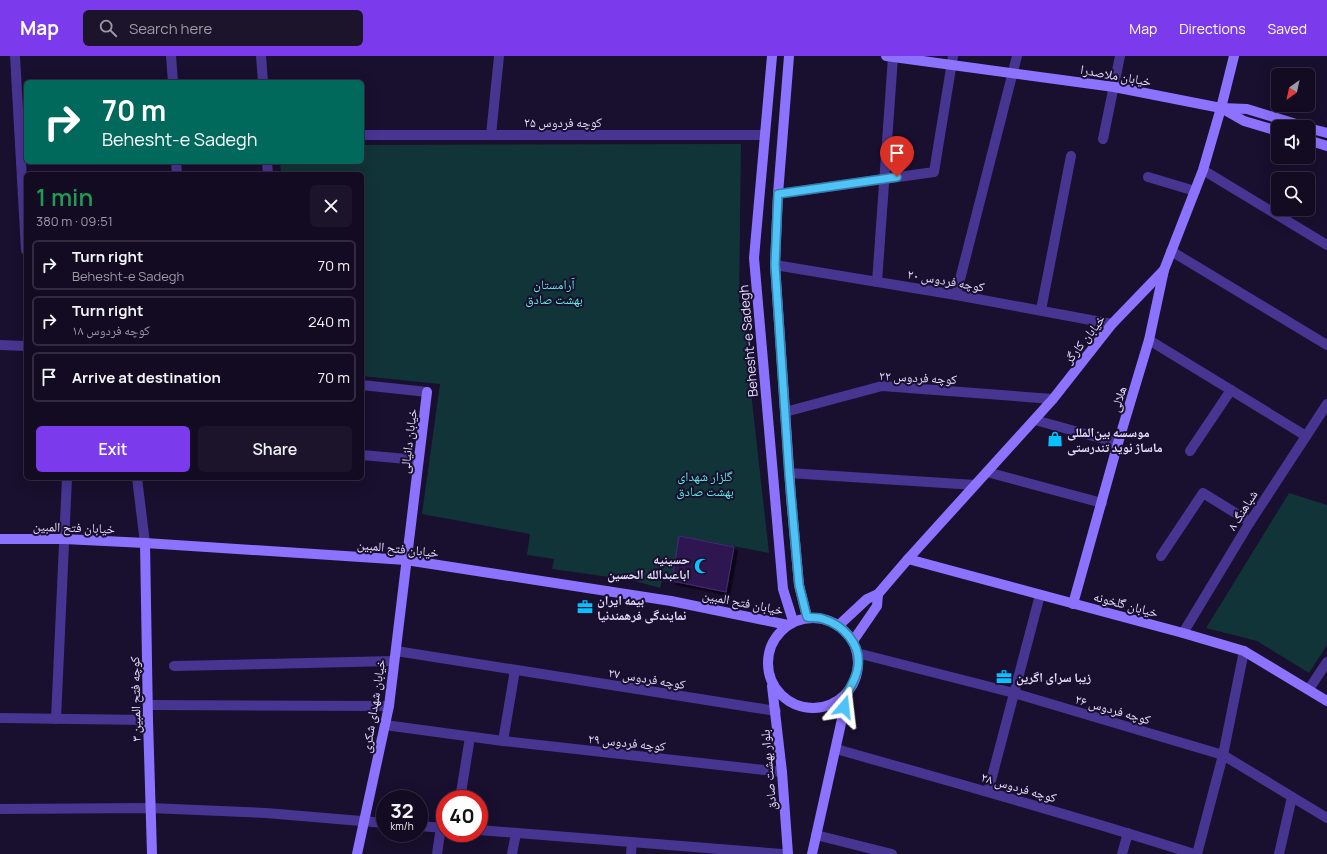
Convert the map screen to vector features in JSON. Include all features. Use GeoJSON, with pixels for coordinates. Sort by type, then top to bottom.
{"type":"FeatureCollection","features":[{"type":"Feature","properties":{"kind":"street"},"geometry":{"type":"LineString","coordinates":[[15,56],[22,118],[24,198]]}},
{"type":"Feature","properties":{"kind":"street"},"geometry":{"type":"LineString","coordinates":[[171,56],[173,80]]}},
{"type":"Feature","properties":{"kind":"street"},"geometry":{"type":"LineString","coordinates":[[261,56],[263,80]]}},
{"type":"Feature","properties":{"kind":"street"},"geometry":{"type":"LineString","coordinates":[[491,136],[499,56]]}},
{"type":"Feature","properties":{"kind":"street","name":"Behesht-e Sadegh"},"geometry":{"type":"LineString","coordinates":[[772,56],[754,258],[782,589],[791,623]]}},
{"type":"Feature","properties":{"kind":"street"},"geometry":{"type":"LineString","coordinates":[[789,56],[778,194],[775,265],[789,473],[799,585],[807,617]]}},
{"type":"Feature","properties":{"kind":"street"},"geometry":{"type":"LineString","coordinates":[[877,282],[885,178],[890,56]]}},
{"type":"Feature","properties":{"kind":"street","name":"خیابان ملاصدرا"},"geometry":{"type":"LineString","coordinates":[[890,56],[952,60],[1014,72],[1114,87],[1221,108],[1247,109],[1284,120]]}},
{"type":"Feature","properties":{"kind":"street"},"geometry":{"type":"LineString","coordinates":[[956,295],[1017,56]]}},
{"type":"Feature","properties":{"kind":"street"},"geometry":{"type":"LineString","coordinates":[[1103,139],[1120,56]]}},
{"type":"Feature","properties":{"kind":"street","name":"خیابان کارگر"},"geometry":{"type":"LineString","coordinates":[[838,626],[867,599],[878,594],[1053,400],[1112,324],[1164,270],[1203,170],[1234,56]]}},
{"type":"Feature","properties":{"kind":"street"},"geometry":{"type":"LineString","coordinates":[[778,194],[934,172],[952,60]]}},
{"type":"Feature","properties":{"kind":"street","name":"خیابان ملاصدرا"},"geometry":{"type":"LineString","coordinates":[[1221,108],[1244,121],[1271,130]]}},
{"type":"Feature","properties":{"kind":"street","name":"خیابان ملاصدرا"},"geometry":{"type":"LineString","coordinates":[[1315,129],[1327,133]]}},
{"type":"Feature","properties":{"kind":"street","name":"کوچه فردوس ۲۵"},"geometry":{"type":"LineString","coordinates":[[364,135],[764,135]]}},
{"type":"Feature","properties":{"kind":"street"},"geometry":{"type":"LineString","coordinates":[[1315,142],[1327,146]]}},
{"type":"Feature","properties":{"kind":"street"},"geometry":{"type":"LineString","coordinates":[[1041,310],[1071,156]]}},
{"type":"Feature","properties":{"kind":"street"},"geometry":{"type":"LineString","coordinates":[[1203,170],[1327,245]]}},
{"type":"Feature","properties":{"kind":"street"},"geometry":{"type":"LineString","coordinates":[[1148,177],[1195,191]]}},
{"type":"Feature","properties":{"kind":"street"},"geometry":{"type":"LineString","coordinates":[[1172,251],[1327,345]]}},
{"type":"Feature","properties":{"kind":"street","name":"کوچه فردوس ۲۰"},"geometry":{"type":"LineString","coordinates":[[775,265],[956,295],[1112,324]]}},
{"type":"Feature","properties":{"kind":"street","name":"هلالی"},"geometry":{"type":"LineString","coordinates":[[1073,604],[1118,443],[1149,340],[1164,270]]}},
{"type":"Feature","properties":{"kind":"street"},"geometry":{"type":"LineString","coordinates":[[1149,340],[1306,436]]}},
{"type":"Feature","properties":{"kind":"street"},"geometry":{"type":"LineString","coordinates":[[0,345],[24,346]]}},
{"type":"Feature","properties":{"kind":"street","name":"خیابان دانیالی"},"geometry":{"type":"LineString","coordinates":[[364,385],[427,392],[406,560]]}},
{"type":"Feature","properties":{"kind":"street","name":"کوچه فردوس ۲۲"},"geometry":{"type":"LineString","coordinates":[[785,412],[882,386],[1053,400]]}},
{"type":"Feature","properties":{"kind":"street"},"geometry":{"type":"LineString","coordinates":[[1190,451],[1230,390]]}},
{"type":"Feature","properties":{"kind":"street","name":"شباهنگ ۸"},"geometry":{"type":"LineString","coordinates":[[1183,633],[1250,522],[1327,404]]}},
{"type":"Feature","properties":{"kind":"street"},"geometry":{"type":"LineString","coordinates":[[1035,420],[1118,443]]}},
{"type":"Feature","properties":{"kind":"street"},"geometry":{"type":"LineString","coordinates":[[364,455],[418,460]]}},
{"type":"Feature","properties":{"kind":"street"},"geometry":{"type":"LineString","coordinates":[[987,472],[1102,503]]}},
{"type":"Feature","properties":{"kind":"street"},"geometry":{"type":"LineString","coordinates":[[789,473],[975,485]]}},
{"type":"Feature","properties":{"kind":"street"},"geometry":{"type":"LineString","coordinates":[[56,719],[67,480]]}},
{"type":"Feature","properties":{"kind":"street"},"geometry":{"type":"LineString","coordinates":[[138,480],[145,543]]}},
{"type":"Feature","properties":{"kind":"street"},"geometry":{"type":"LineString","coordinates":[[1162,556],[1203,492],[1250,522]]}},
{"type":"Feature","properties":{"kind":"street","name":"خیابان فتح المبین"},"geometry":{"type":"LineString","coordinates":[[0,539],[145,543],[406,560],[671,601],[791,623]]}},
{"type":"Feature","properties":{"kind":"street","name":"کوچه فتح المبین ۳"},"geometry":{"type":"LineString","coordinates":[[145,543],[152,854]]}},
{"type":"Feature","properties":{"kind":"street","name":"خیابان گلخونه"},"geometry":{"type":"LineString","coordinates":[[908,559],[1183,633],[1244,651],[1327,701]]}},
{"type":"Feature","properties":{"kind":"street","name":"خیابان شهدای شکری"},"geometry":{"type":"LineString","coordinates":[[357,854],[389,706],[406,560]]}},
{"type":"Feature","properties":{"kind":"street","name":"خیابان کارگر"},"geometry":{"type":"LineString","coordinates":[[853,641],[876,606],[878,594]]}},
{"type":"Feature","properties":{"kind":"street"},"geometry":{"type":"LineString","coordinates":[[988,792],[1040,595]]}},
{"type":"Feature","properties":{"kind":"street"},"geometry":{"type":"LineString","coordinates":[[812,854],[848,692],[855,680],[858,665],[857,653],[853,641],[845,631],[821,618],[807,617],[791,623],[781,630],[772,641],[767,655],[767,670],[772,684],[781,696],[794,704],[808,708],[822,708],[836,702],[848,692]]}},
{"type":"Feature","properties":{"kind":"street"},"geometry":{"type":"LineString","coordinates":[[1195,854],[1223,754],[1244,651]]}},
{"type":"Feature","properties":{"kind":"street","name":"کوچه فردوس ۲۶"},"geometry":{"type":"LineString","coordinates":[[857,653],[1014,694],[1223,754],[1327,818]]}},
{"type":"Feature","properties":{"kind":"street","name":"کوچه فردوس ۲۷"},"geometry":{"type":"LineString","coordinates":[[174,666],[395,656],[515,670],[776,711]]}},
{"type":"Feature","properties":{"kind":"street"},"geometry":{"type":"LineString","coordinates":[[1309,689],[1327,662]]}},
{"type":"Feature","properties":{"kind":"street"},"geometry":{"type":"LineString","coordinates":[[502,741],[515,670]]}},
{"type":"Feature","properties":{"kind":"street","name":"بلوار بهشت صادق"},"geometry":{"type":"LineString","coordinates":[[772,684],[782,772],[788,854]]}},
{"type":"Feature","properties":{"kind":"street"},"geometry":{"type":"LineString","coordinates":[[148,705],[389,706]]}},
{"type":"Feature","properties":{"kind":"street"},"geometry":{"type":"LineString","coordinates":[[0,718],[148,720]]}},
{"type":"Feature","properties":{"kind":"street","name":"کوچه فردوس ۲۹"},"geometry":{"type":"LineString","coordinates":[[385,725],[502,741],[782,772]]}},
{"type":"Feature","properties":{"kind":"street"},"geometry":{"type":"LineString","coordinates":[[461,790],[470,737]]}},
{"type":"Feature","properties":{"kind":"street","name":"کوچه فردوس ۲۸"},"geometry":{"type":"LineString","coordinates":[[836,749],[1128,832],[1195,854]]}},
{"type":"Feature","properties":{"kind":"street"},"geometry":{"type":"LineString","coordinates":[[1279,854],[1292,797]]}},
{"type":"Feature","properties":{"kind":"street"},"geometry":{"type":"LineString","coordinates":[[0,809],[150,808],[266,813],[376,822]]}},
{"type":"Feature","properties":{"kind":"street"},"geometry":{"type":"LineString","coordinates":[[488,831],[782,854]]}},
{"type":"Feature","properties":{"kind":"street"},"geometry":{"type":"LineString","coordinates":[[1122,854],[1128,832]]}},
{"type":"Feature","properties":{"kind":"street"},"geometry":{"type":"LineString","coordinates":[[512,854],[516,833]]}},
{"type":"Feature","properties":{"kind":"street"},"geometry":{"type":"LineString","coordinates":[[816,834],[892,854]]}},
{"type":"Feature","properties":{"kind":"street"},"geometry":{"type":"LineString","coordinates":[[437,854],[440,842]]}},
{"type":"Feature","properties":{"kind":"street"},"geometry":{"type":"LineString","coordinates":[[631,854],[632,842]]}},
{"type":"Feature","properties":{"kind":"green space","name":"آرامستان بهشت صادق"},"geometry":{"type":"Polygon","coordinates":[[[741,144],[739,303],[747,303],[749,374],[769,553],[679,536],[672,581],[662,581],[660,588],[631,580],[552,569],[554,559],[527,555],[530,534],[422,514],[440,384],[364,376],[364,172],[281,172],[280,164],[364,164],[364,145],[741,144]]]}},
{"type":"Feature","properties":{"kind":"green space"},"geometry":{"type":"Polygon","coordinates":[[[1289,493],[1327,505],[1327,645],[1309,673],[1257,641],[1206,628],[1289,493]]]}},
{"type":"Feature","properties":{"kind":"building","name":"حسینیه اباعبدالله الحسین"},"geometry":{"type":"Polygon","coordinates":[[[679,536],[734,547],[726,592],[672,581],[679,536]]]}},
{"type":"Feature","properties":{"kind":"place","name":"موسسه بین‌المللی ماساژ نوید تندرستی"},"geometry":{"type":"Point","coordinates":[1055,439]}},
{"type":"Feature","properties":{"kind":"place","name":"حسینیه اباعبدالله الحسین"},"geometry":{"type":"Point","coordinates":[702,566]}},
{"type":"Feature","properties":{"kind":"place","name":"بیمه ایران نمایندگی فرهمندنیا"},"geometry":{"type":"Point","coordinates":[585,607]}},
{"type":"Feature","properties":{"kind":"place","name":"زیبا سرای اگرین"},"geometry":{"type":"Point","coordinates":[1004,677]}},
{"type":"Feature","properties":{"kind":"route"},"geometry":{"type":"LineString","coordinates":[[844,707],[848,692],[855,680],[858,665],[857,653],[853,641],[845,631],[831,622],[821,618],[807,617],[799,585],[789,473],[775,265],[778,194],[897,177]]}},
{"type":"Feature","properties":{"kind":"park label","name":"گلزار شهدای بهشت صادق"},"geometry":{"type":"Point","coordinates":[705,484]}}]}
